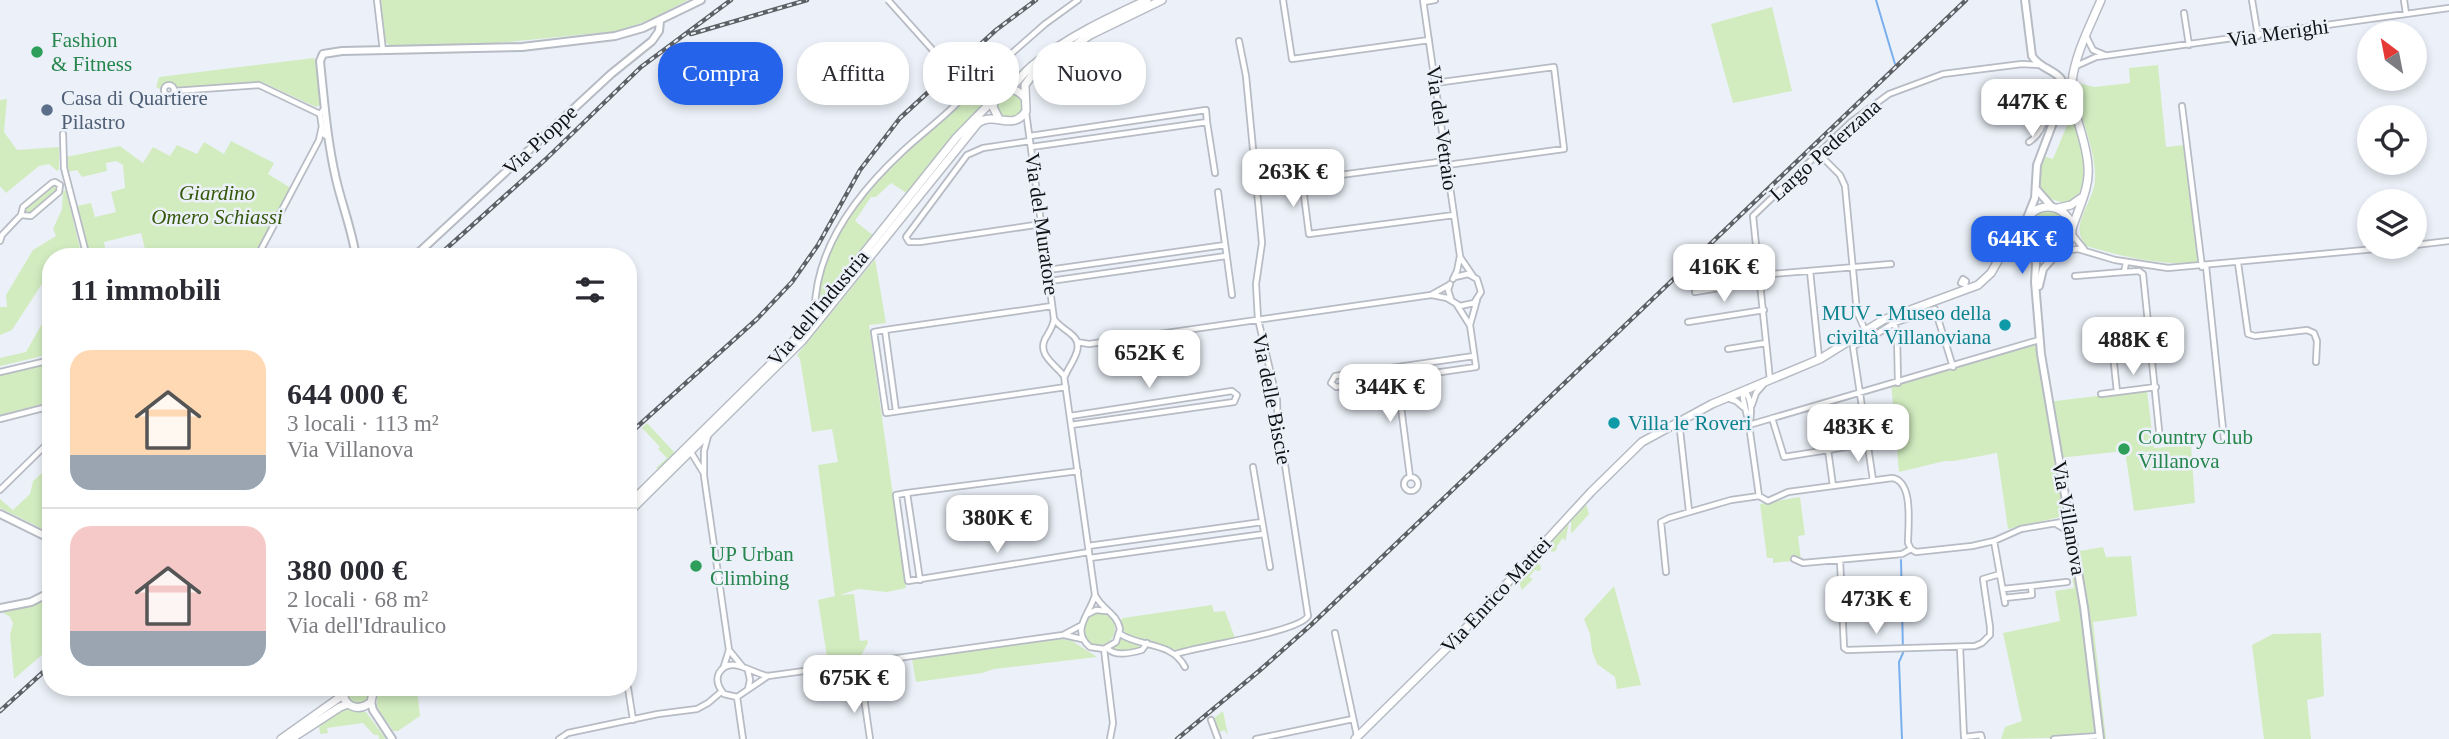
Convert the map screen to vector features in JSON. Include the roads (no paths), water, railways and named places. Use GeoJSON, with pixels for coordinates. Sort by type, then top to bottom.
{"type":"FeatureCollection","features":[{"type":"Feature","properties":{"kind":"main road"},"geometry":{"type":"LineString","coordinates":[[1019,79],[1030,67],[1091,27],[1147,0]]}},
{"type":"Feature","properties":{"kind":"main road"},"geometry":{"type":"LineString","coordinates":[[993,105],[999,119],[1013,122],[1021,118],[1026,107],[1026,82],[1036,71],[1101,28],[1162,0]]}},
{"type":"Feature","properties":{"kind":"main road"},"geometry":{"type":"LineString","coordinates":[[2006,250],[2030,247],[2045,255],[2059,252],[2067,246],[2087,186],[2089,168],[2072,83],[2086,36],[2101,0]]}},
{"type":"Feature","properties":{"kind":"main road"},"geometry":{"type":"LineString","coordinates":[[1019,93],[1022,94],[1026,107]]}},
{"type":"Feature","properties":{"kind":"main road","name":"Via dell'Industria"},"geometry":{"type":"LineString","coordinates":[[637,504],[779,358],[815,317],[950,145],[988,105]]}},
{"type":"Feature","properties":{"kind":"main road","name":"Via dell'Industria"},"geometry":{"type":"LineString","coordinates":[[637,497],[708,435],[802,341],[972,129],[985,118],[999,119]]}},
{"type":"Feature","properties":{"kind":"main road"},"geometry":{"type":"LineString","coordinates":[[2006,250],[2024,231],[2027,218],[2041,208],[2071,205],[2082,197]]}},
{"type":"Feature","properties":{"kind":"main road"},"geometry":{"type":"LineString","coordinates":[[2054,208],[2067,216],[2072,232]]}},
{"type":"Feature","properties":{"kind":"main road"},"geometry":{"type":"LineString","coordinates":[[2024,231],[2030,247]]}},
{"type":"Feature","properties":{"kind":"main road","name":"Via Enrico Mattei"},"geometry":{"type":"LineString","coordinates":[[1356,738],[1453,642],[1633,450],[1679,420],[1819,359],[1857,340],[1865,330],[1986,278],[2006,250]]}},
{"type":"Feature","properties":{"kind":"main road"},"geometry":{"type":"LineString","coordinates":[[281,739],[338,696]]}},
{"type":"Feature","properties":{"kind":"main road"},"geometry":{"type":"LineString","coordinates":[[345,696],[348,704]]}},
{"type":"Feature","properties":{"kind":"main road"},"geometry":{"type":"LineString","coordinates":[[291,739],[342,705],[362,708],[371,702],[372,696]]}},
{"type":"Feature","properties":{"kind":"street"},"geometry":{"type":"LineString","coordinates":[[377,0],[383,51]]}},
{"type":"Feature","properties":{"kind":"street"},"geometry":{"type":"LineString","coordinates":[[329,138],[323,134],[322,126],[320,57],[329,52],[522,47],[615,37],[660,21],[701,0]]}},
{"type":"Feature","properties":{"kind":"street"},"geometry":{"type":"LineString","coordinates":[[888,0],[926,42]]}},
{"type":"Feature","properties":{"kind":"street"},"geometry":{"type":"LineString","coordinates":[[1019,47],[1078,0]]}},
{"type":"Feature","properties":{"kind":"street"},"geometry":{"type":"LineString","coordinates":[[1283,0],[1292,59],[1429,40]]}},
{"type":"Feature","properties":{"kind":"street"},"geometry":{"type":"LineString","coordinates":[[1423,1],[1435,0]]}},
{"type":"Feature","properties":{"kind":"street"},"geometry":{"type":"LineString","coordinates":[[2025,0],[2032,56],[2040,65],[2059,75],[2064,85],[2064,93],[2035,170],[2034,204],[2027,218]]}},
{"type":"Feature","properties":{"kind":"street"},"geometry":{"type":"LineString","coordinates":[[2252,0],[2258,36]]}},
{"type":"Feature","properties":{"kind":"street"},"geometry":{"type":"LineString","coordinates":[[2404,0],[2406,14]]}},
{"type":"Feature","properties":{"kind":"street","name":"Via del Vetraio"},"geometry":{"type":"LineString","coordinates":[[1423,1],[1460,256],[1452,279]]}},
{"type":"Feature","properties":{"kind":"street","name":"Via Merighi"},"geometry":{"type":"LineString","coordinates":[[2076,66],[2088,59],[2106,56],[2449,8]]}},
{"type":"Feature","properties":{"kind":"street"},"geometry":{"type":"LineString","coordinates":[[2184,13],[2189,45]]}},
{"type":"Feature","properties":{"kind":"street","name":"Via Pioppe"},"geometry":{"type":"LineString","coordinates":[[424,248],[611,74],[652,41],[659,30],[660,21]]}},
{"type":"Feature","properties":{"kind":"street"},"geometry":{"type":"LineString","coordinates":[[2086,36],[2092,50],[2106,56]]}},
{"type":"Feature","properties":{"kind":"street","name":"Via delle Biscie"},"geometry":{"type":"LineString","coordinates":[[1176,654],[1268,634],[1307,619],[1303,570],[1278,436],[1277,400],[1258,319],[1256,284],[1262,243],[1246,76],[1240,41]]}},
{"type":"Feature","properties":{"kind":"street"},"geometry":{"type":"LineString","coordinates":[[2022,64],[2032,56]]}},
{"type":"Feature","properties":{"kind":"street","name":"Largo Pederzana"},"geometry":{"type":"LineString","coordinates":[[1760,278],[1753,216],[1860,114],[1897,90],[1943,74],[2022,64],[2040,65]]}},
{"type":"Feature","properties":{"kind":"street"},"geometry":{"type":"LineString","coordinates":[[1435,83],[1554,67],[1564,149],[1302,180],[1305,207],[1309,234],[1454,215]]}},
{"type":"Feature","properties":{"kind":"street"},"geometry":{"type":"LineString","coordinates":[[174,91],[259,85],[323,111]]}},
{"type":"Feature","properties":{"kind":"street"},"geometry":{"type":"LineString","coordinates":[[815,317],[814,296],[820,269],[841,225],[878,177],[954,105]]}},
{"type":"Feature","properties":{"kind":"street"},"geometry":{"type":"LineString","coordinates":[[2182,106],[2224,439]]}},
{"type":"Feature","properties":{"kind":"street","name":"Via del Muratore"},"geometry":{"type":"LineString","coordinates":[[1026,107],[1054,318],[1048,335]]}},
{"type":"Feature","properties":{"kind":"street"},"geometry":{"type":"LineString","coordinates":[[1042,224],[920,242],[909,242],[906,237],[967,155],[983,148],[1115,123],[1206,110],[1215,173]]}},
{"type":"Feature","properties":{"kind":"street"},"geometry":{"type":"LineString","coordinates":[[323,111],[336,179],[354,248]]}},
{"type":"Feature","properties":{"kind":"street"},"geometry":{"type":"LineString","coordinates":[[2029,142],[2036,137],[2047,113]]}},
{"type":"Feature","properties":{"kind":"street","name":"Via del Muratore"},"geometry":{"type":"LineString","coordinates":[[1013,122],[1020,123],[1030,139]]}},
{"type":"Feature","properties":{"kind":"street"},"geometry":{"type":"LineString","coordinates":[[1030,139],[1116,135],[1207,122]]}},
{"type":"Feature","properties":{"kind":"street"},"geometry":{"type":"LineString","coordinates":[[1115,123],[1116,135]]}},
{"type":"Feature","properties":{"kind":"street"},"geometry":{"type":"LineString","coordinates":[[2043,124],[2051,127]]}},
{"type":"Feature","properties":{"kind":"street"},"geometry":{"type":"LineString","coordinates":[[262,248],[318,141],[322,126]]}},
{"type":"Feature","properties":{"kind":"street"},"geometry":{"type":"LineString","coordinates":[[63,134],[64,169],[85,248]]}},
{"type":"Feature","properties":{"kind":"street"},"geometry":{"type":"LineString","coordinates":[[1818,153],[1840,176],[1845,186],[1857,312],[1865,330]]}},
{"type":"Feature","properties":{"kind":"street"},"geometry":{"type":"LineString","coordinates":[[1,236],[21,215],[23,207],[52,183],[60,186],[60,192],[31,216],[21,215]]}},
{"type":"Feature","properties":{"kind":"street"},"geometry":{"type":"LineString","coordinates":[[2036,190],[2054,208]]}},
{"type":"Feature","properties":{"kind":"street"},"geometry":{"type":"LineString","coordinates":[[1218,192],[1232,295]]}},
{"type":"Feature","properties":{"kind":"street"},"geometry":{"type":"LineString","coordinates":[[2072,232],[2085,250]]}},
{"type":"Feature","properties":{"kind":"street"},"geometry":{"type":"LineString","coordinates":[[2427,244],[2449,241]]}},
{"type":"Feature","properties":{"kind":"street"},"geometry":{"type":"LineString","coordinates":[[1048,270],[1225,245]]}},
{"type":"Feature","properties":{"kind":"street","name":"Via Villanova"},"geometry":{"type":"LineString","coordinates":[[2030,247],[2036,263],[2039,340],[2088,635],[2099,737]]}},
{"type":"Feature","properties":{"kind":"street"},"geometry":{"type":"LineString","coordinates":[[2059,252],[2072,248],[2126,262],[2168,268],[2357,251]]}},
{"type":"Feature","properties":{"kind":"street","name":"Via Villanova"},"geometry":{"type":"LineString","coordinates":[[2037,298],[2043,269],[2059,252]]}},
{"type":"Feature","properties":{"kind":"street"},"geometry":{"type":"LineString","coordinates":[[1050,281],[1226,256]]}},
{"type":"Feature","properties":{"kind":"street","name":"Via del Vetraio"},"geometry":{"type":"LineString","coordinates":[[1460,256],[1473,276]]}},
{"type":"Feature","properties":{"kind":"street"},"geometry":{"type":"LineString","coordinates":[[2124,272],[2126,262]]}},
{"type":"Feature","properties":{"kind":"street"},"geometry":{"type":"LineString","coordinates":[[2238,263],[2248,334],[2255,336],[2307,330],[2314,333],[2317,341],[2316,362]]}},
{"type":"Feature","properties":{"kind":"street"},"geometry":{"type":"LineString","coordinates":[[1695,292],[1760,278],[1891,264]]}},
{"type":"Feature","properties":{"kind":"street"},"geometry":{"type":"LineString","coordinates":[[1810,271],[1819,359]]}},
{"type":"Feature","properties":{"kind":"street"},"geometry":{"type":"LineString","coordinates":[[2075,276],[2141,272],[2160,440],[2186,438]]}},
{"type":"Feature","properties":{"kind":"street"},"geometry":{"type":"LineString","coordinates":[[1431,295],[1462,274],[1473,276],[1480,287],[1470,325],[1476,366],[1336,387],[1331,383],[1335,376],[1474,356]]}},
{"type":"Feature","properties":{"kind":"street"},"geometry":{"type":"LineString","coordinates":[[1748,410],[1756,393],[1768,382],[1760,278]]}},
{"type":"Feature","properties":{"kind":"street"},"geometry":{"type":"LineString","coordinates":[[1449,285],[1451,299]]}},
{"type":"Feature","properties":{"kind":"street"},"geometry":{"type":"LineString","coordinates":[[1077,342],[1089,344],[1431,295],[1451,299],[1470,325]]}},
{"type":"Feature","properties":{"kind":"street"},"geometry":{"type":"LineString","coordinates":[[1456,304],[1470,306],[1477,300]]}},
{"type":"Feature","properties":{"kind":"street"},"geometry":{"type":"LineString","coordinates":[[1052,306],[874,332],[886,413],[1066,387]]}},
{"type":"Feature","properties":{"kind":"street"},"geometry":{"type":"LineString","coordinates":[[1873,480],[1853,347],[1857,340],[1877,335],[1893,319],[1935,309],[1953,367]]}},
{"type":"Feature","properties":{"kind":"street"},"geometry":{"type":"LineString","coordinates":[[1688,322],[1764,310]]}},
{"type":"Feature","properties":{"kind":"street","name":"Via del Muratore"},"geometry":{"type":"LineString","coordinates":[[1054,318],[1065,331]]}},
{"type":"Feature","properties":{"kind":"street"},"geometry":{"type":"LineString","coordinates":[[1893,319],[1897,334],[1898,383]]}},
{"type":"Feature","properties":{"kind":"street"},"geometry":{"type":"LineString","coordinates":[[885,330],[896,411]]}},
{"type":"Feature","properties":{"kind":"street"},"geometry":{"type":"LineString","coordinates":[[1063,635],[1081,625],[1095,596],[1064,376],[1043,351],[1048,335],[1054,331],[1065,331],[1077,342],[1078,351]]}},
{"type":"Feature","properties":{"kind":"street"},"geometry":{"type":"LineString","coordinates":[[1749,425],[2039,340]]}},
{"type":"Feature","properties":{"kind":"street"},"geometry":{"type":"LineString","coordinates":[[1728,349],[1766,343]]}},
{"type":"Feature","properties":{"kind":"street"},"geometry":{"type":"LineString","coordinates":[[1064,376],[1078,351],[1089,344]]}},
{"type":"Feature","properties":{"kind":"street"},"geometry":{"type":"LineString","coordinates":[[1054,364],[1064,365],[1072,361]]}},
{"type":"Feature","properties":{"kind":"street"},"geometry":{"type":"LineString","coordinates":[[0,372],[42,362]]}},
{"type":"Feature","properties":{"kind":"street"},"geometry":{"type":"LineString","coordinates":[[2114,364],[2117,391]]}},
{"type":"Feature","properties":{"kind":"street"},"geometry":{"type":"LineString","coordinates":[[1396,368],[1410,477]]}},
{"type":"Feature","properties":{"kind":"street"},"geometry":{"type":"LineString","coordinates":[[2101,394],[2155,387]]}},
{"type":"Feature","properties":{"kind":"street"},"geometry":{"type":"LineString","coordinates":[[1070,416],[1232,391],[1237,395],[1234,402],[1071,425]]}},
{"type":"Feature","properties":{"kind":"street"},"geometry":{"type":"LineString","coordinates":[[1744,391],[1759,496]]}},
{"type":"Feature","properties":{"kind":"street"},"geometry":{"type":"LineString","coordinates":[[1726,398],[1738,402],[1748,410]]}},
{"type":"Feature","properties":{"kind":"street"},"geometry":{"type":"LineString","coordinates":[[1153,402],[1154,413]]}},
{"type":"Feature","properties":{"kind":"street"},"geometry":{"type":"LineString","coordinates":[[0,419],[42,408]]}},
{"type":"Feature","properties":{"kind":"street"},"geometry":{"type":"LineString","coordinates":[[1772,418],[1784,457],[1868,443]]}},
{"type":"Feature","properties":{"kind":"street"},"geometry":{"type":"LineString","coordinates":[[1679,420],[1689,511]]}},
{"type":"Feature","properties":{"kind":"street"},"geometry":{"type":"LineString","coordinates":[[708,435],[704,447],[704,476],[730,650],[717,678],[721,692],[727,697],[737,697],[768,676],[1063,635],[1075,636],[1090,647],[1116,654],[1142,650],[1147,643]]}},
{"type":"Feature","properties":{"kind":"street"},"geometry":{"type":"LineString","coordinates":[[0,489],[42,449]]}},
{"type":"Feature","properties":{"kind":"street"},"geometry":{"type":"LineString","coordinates":[[691,449],[700,453],[704,460]]}},
{"type":"Feature","properties":{"kind":"street"},"geometry":{"type":"LineString","coordinates":[[691,449],[704,476]]}},
{"type":"Feature","properties":{"kind":"street"},"geometry":{"type":"LineString","coordinates":[[1828,450],[1833,486]]}},
{"type":"Feature","properties":{"kind":"street"},"geometry":{"type":"LineString","coordinates":[[675,468],[688,461],[699,465]]}},
{"type":"Feature","properties":{"kind":"street"},"geometry":{"type":"LineString","coordinates":[[1253,467],[1270,567]]}},
{"type":"Feature","properties":{"kind":"street"},"geometry":{"type":"LineString","coordinates":[[1078,471],[896,495],[908,581],[1089,552],[1175,534],[1262,522]]}},
{"type":"Feature","properties":{"kind":"street"},"geometry":{"type":"LineString","coordinates":[[1666,572],[1661,522],[1731,500],[1759,496],[1768,501],[1788,492],[1892,478],[1903,482],[1906,491],[1908,543],[1914,551]]}},
{"type":"Feature","properties":{"kind":"street"},"geometry":{"type":"LineString","coordinates":[[907,493],[920,580]]}},
{"type":"Feature","properties":{"kind":"street"},"geometry":{"type":"LineString","coordinates":[[0,514],[42,535]]}},
{"type":"Feature","properties":{"kind":"street"},"geometry":{"type":"LineString","coordinates":[[1794,559],[1802,563],[1972,546],[2021,530],[2068,521]]}},
{"type":"Feature","properties":{"kind":"street"},"geometry":{"type":"LineString","coordinates":[[2055,524],[2070,532]]}},
{"type":"Feature","properties":{"kind":"street"},"geometry":{"type":"LineString","coordinates":[[1175,534],[1176,546]]}},
{"type":"Feature","properties":{"kind":"street"},"geometry":{"type":"LineString","coordinates":[[1089,552],[1176,546],[1264,534]]}},
{"type":"Feature","properties":{"kind":"street"},"geometry":{"type":"LineString","coordinates":[[1994,541],[2005,601],[2032,595],[2031,586]]}},
{"type":"Feature","properties":{"kind":"street"},"geometry":{"type":"LineString","coordinates":[[1840,559],[1844,648],[1847,650],[1960,647],[1982,643],[1990,635],[1983,579],[2000,574]]}},
{"type":"Feature","properties":{"kind":"street"},"geometry":{"type":"LineString","coordinates":[[2003,589],[2067,582]]}},
{"type":"Feature","properties":{"kind":"street"},"geometry":{"type":"LineString","coordinates":[[0,608],[42,596]]}},
{"type":"Feature","properties":{"kind":"street"},"geometry":{"type":"LineString","coordinates":[[1095,596],[1118,620],[1120,634],[1116,642],[1105,649]]}},
{"type":"Feature","properties":{"kind":"street"},"geometry":{"type":"LineString","coordinates":[[1087,615],[1096,610],[1107,611]]}},
{"type":"Feature","properties":{"kind":"street"},"geometry":{"type":"LineString","coordinates":[[1081,625],[1083,640]]}},
{"type":"Feature","properties":{"kind":"street","name":"Via Enrico Mattei"},"geometry":{"type":"LineString","coordinates":[[1335,633],[1356,738]]}},
{"type":"Feature","properties":{"kind":"street"},"geometry":{"type":"LineString","coordinates":[[1120,634],[1176,654],[1185,667]]}},
{"type":"Feature","properties":{"kind":"street"},"geometry":{"type":"LineString","coordinates":[[1960,647],[1964,737],[1981,735],[1982,739]]}},
{"type":"Feature","properties":{"kind":"street"},"geometry":{"type":"LineString","coordinates":[[1105,649],[1105,679],[1112,723],[1110,739]]}},
{"type":"Feature","properties":{"kind":"street"},"geometry":{"type":"LineString","coordinates":[[730,650],[745,668],[750,680],[748,689]]}},
{"type":"Feature","properties":{"kind":"street"},"geometry":{"type":"LineString","coordinates":[[859,663],[870,739]]}},
{"type":"Feature","properties":{"kind":"street"},"geometry":{"type":"LineString","coordinates":[[723,668],[732,665],[768,676]]}},
{"type":"Feature","properties":{"kind":"street"},"geometry":{"type":"LineString","coordinates":[[559,739],[568,733],[697,709],[708,704],[721,692]]}},
{"type":"Feature","properties":{"kind":"street"},"geometry":{"type":"LineString","coordinates":[[629,696],[633,720]]}},
{"type":"Feature","properties":{"kind":"street"},"geometry":{"type":"LineString","coordinates":[[737,697],[743,739]]}},
{"type":"Feature","properties":{"kind":"street"},"geometry":{"type":"LineString","coordinates":[[371,702],[392,739]]}},
{"type":"Feature","properties":{"kind":"street"},"geometry":{"type":"LineString","coordinates":[[362,708],[384,727]]}},
{"type":"Feature","properties":{"kind":"street"},"geometry":{"type":"LineString","coordinates":[[1256,739],[1353,719]]}},
{"type":"Feature","properties":{"kind":"street"},"geometry":{"type":"LineString","coordinates":[[1211,720],[1219,739]]}},
{"type":"Feature","properties":{"kind":"street"},"geometry":{"type":"LineString","coordinates":[[2054,739],[2099,737]]}},
{"type":"Feature","properties":{"kind":"waterway"},"geometry":{"type":"LineString","coordinates":[[1876,0],[1895,64]]}},
{"type":"Feature","properties":{"kind":"waterway"},"geometry":{"type":"LineString","coordinates":[[1901,560],[1903,653],[1899,662],[1902,739]]}},
{"type":"Feature","properties":{"kind":"railway"},"geometry":{"type":"LineString","coordinates":[[447,248],[546,159],[641,67],[731,0]]}},
{"type":"Feature","properties":{"kind":"railway"},"geometry":{"type":"LineString","coordinates":[[691,34],[807,0]]}},
{"type":"Feature","properties":{"kind":"railway"},"geometry":{"type":"LineString","coordinates":[[637,427],[757,319],[792,282],[818,245],[860,170],[900,118],[996,30],[1036,0]]}},
{"type":"Feature","properties":{"kind":"railway"},"geometry":{"type":"LineString","coordinates":[[1177,739],[1312,624],[1966,0]]}},
{"type":"Feature","properties":{"kind":"railway"},"geometry":{"type":"LineString","coordinates":[[0,711],[42,673]]}},
{"type":"Feature","properties":{"kind":"place","name":"Fashion & Fitness"},"geometry":{"type":"Point","coordinates":[37,52]}},
{"type":"Feature","properties":{"kind":"place","name":"Casa di Quartiere Pilastro"},"geometry":{"type":"Point","coordinates":[47,110]}},
{"type":"Feature","properties":{"kind":"place","name":"MUV - Museo della civiltà Villanoviana"},"geometry":{"type":"Point","coordinates":[2005,325]}},
{"type":"Feature","properties":{"kind":"place","name":"Villa le Roveri"},"geometry":{"type":"Point","coordinates":[1614,423]}},
{"type":"Feature","properties":{"kind":"place","name":"Country Club Villanova"},"geometry":{"type":"Point","coordinates":[2124,449]}},
{"type":"Feature","properties":{"kind":"place","name":"UP Urban Climbing"},"geometry":{"type":"Point","coordinates":[696,566]}},
{"type":"Feature","properties":{"kind":"park label","name":"Giardino Omero Schiassi"},"geometry":{"type":"Point","coordinates":[217,205]}}]}
